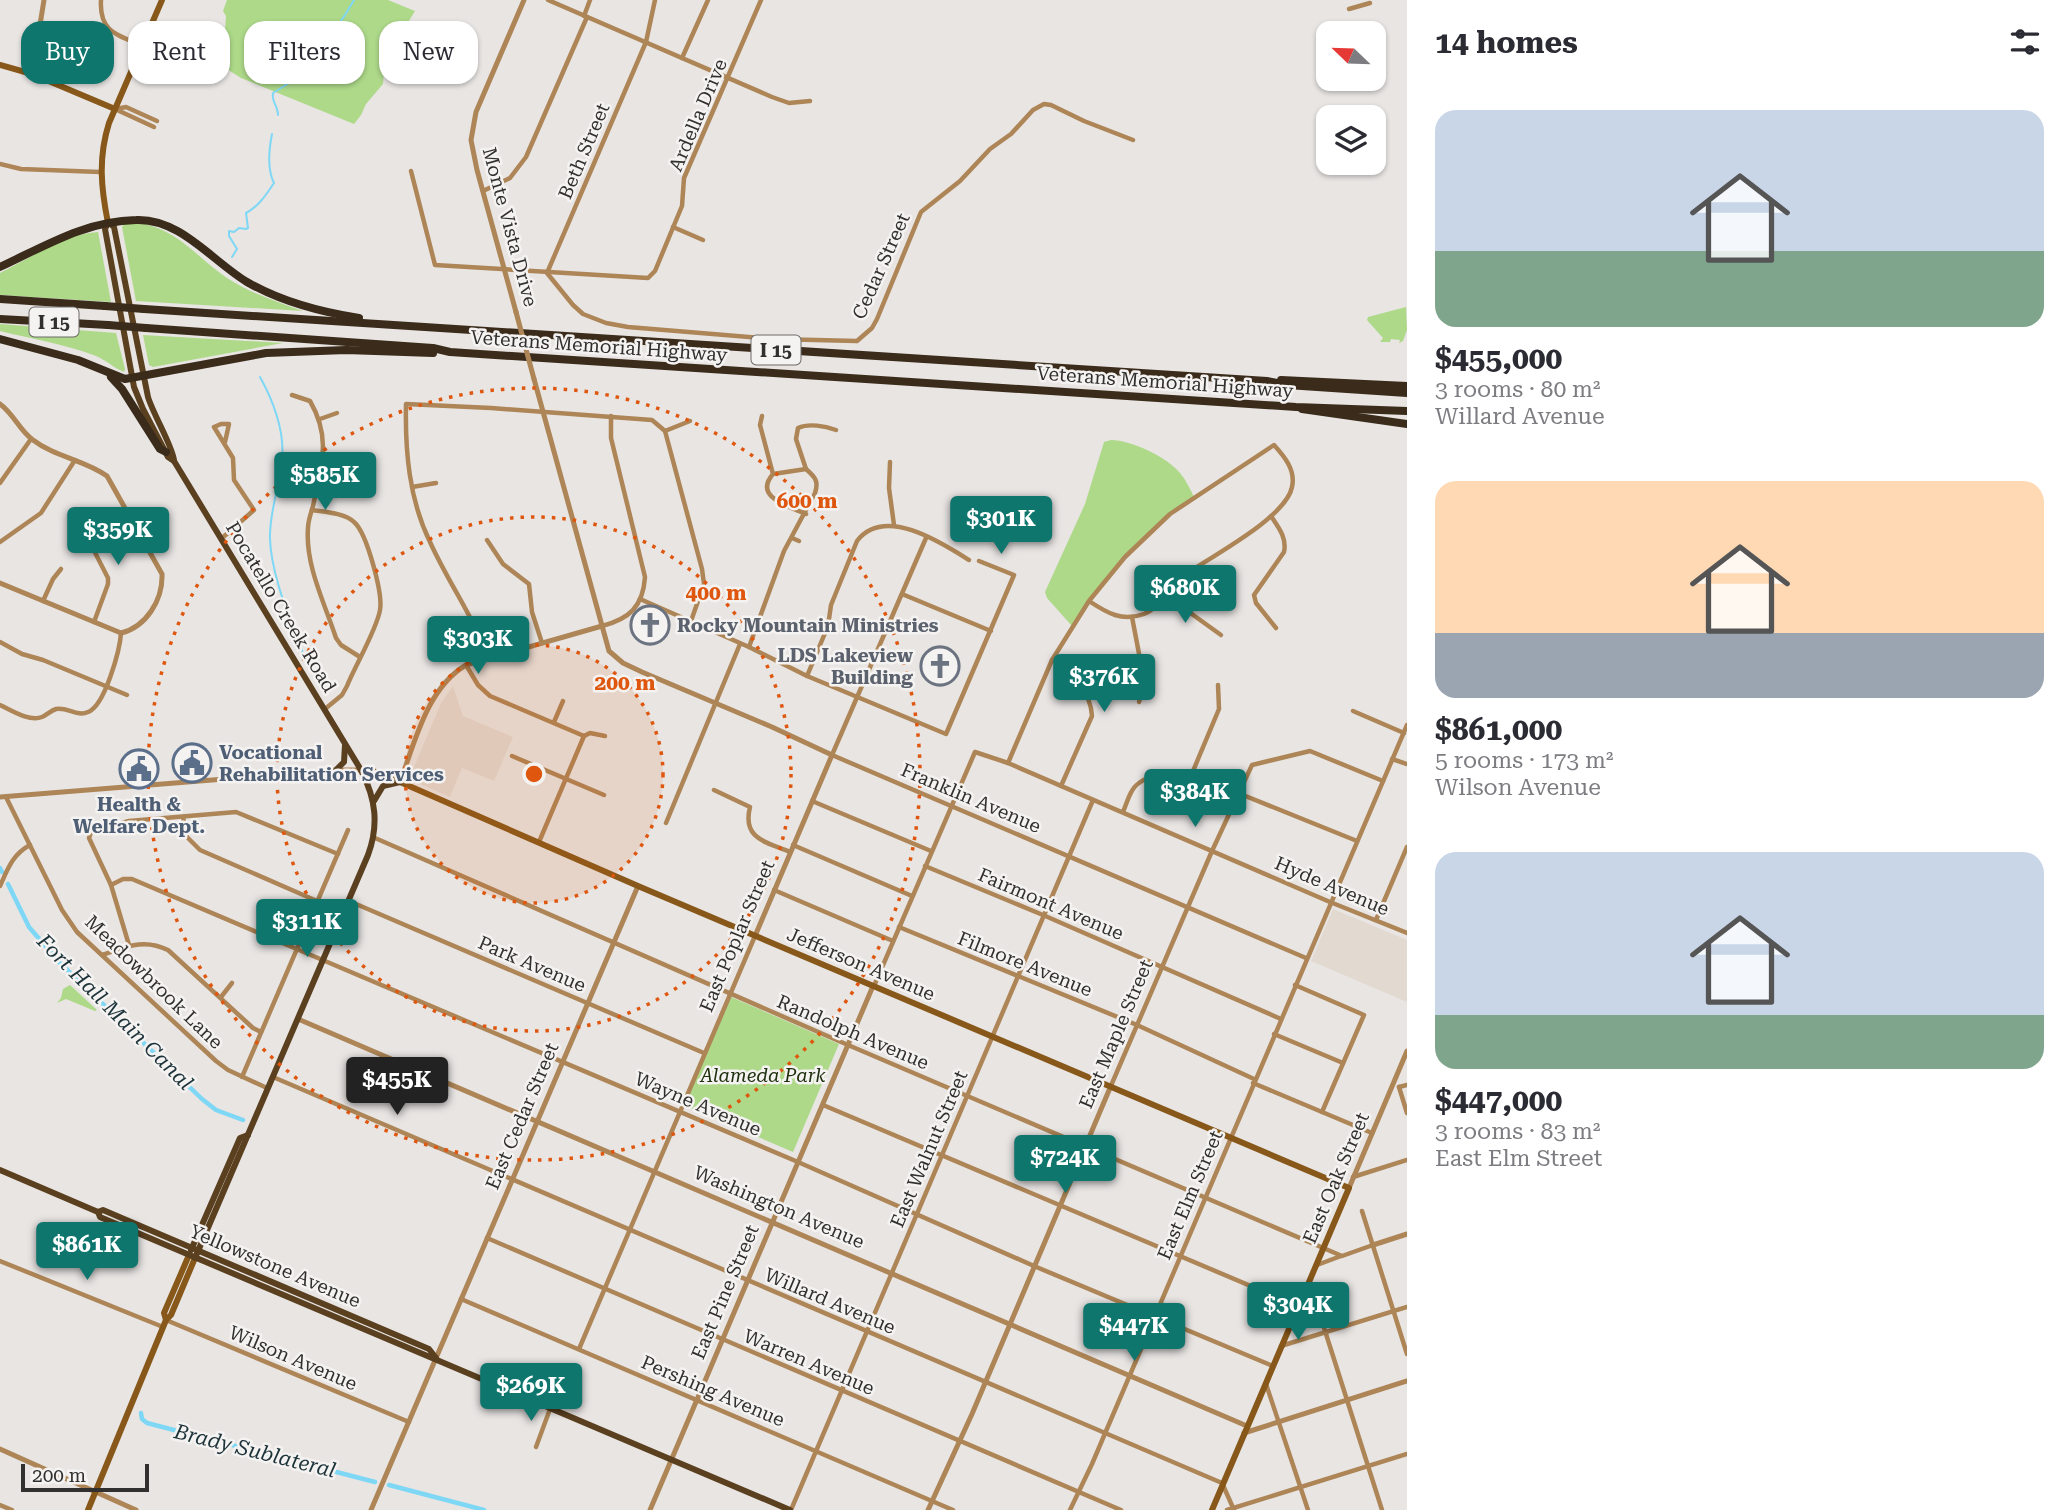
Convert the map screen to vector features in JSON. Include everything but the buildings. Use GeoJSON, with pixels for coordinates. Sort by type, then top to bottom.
{"type":"FeatureCollection","features":[{"type":"Feature","properties":{"kind":"highway"},"geometry":{"type":"LineString","coordinates":[[0,267],[66,234],[108,223],[136,220],[165,225],[180,233],[227,269],[278,296],[329,313],[400,324]]}},
{"type":"Feature","properties":{"kind":"highway","name":"Veterans Memorial Highway"},"geometry":{"type":"LineString","coordinates":[[0,299],[1267,381],[1287,385],[1407,393]]}},
{"type":"Feature","properties":{"kind":"highway","name":"Veterans Memorial Highway"},"geometry":{"type":"LineString","coordinates":[[0,319],[433,348],[450,352],[1296,407],[1407,411]]}},
{"type":"Feature","properties":{"kind":"highway"},"geometry":{"type":"LineString","coordinates":[[0,339],[78,360],[118,378],[144,376],[266,353],[346,350],[435,354],[450,352]]}},
{"type":"Feature","properties":{"kind":"highway"},"geometry":{"type":"LineString","coordinates":[[106,372],[122,389],[160,449],[166,453]]}},
{"type":"Feature","properties":{"kind":"highway"},"geometry":{"type":"LineString","coordinates":[[1267,381],[1407,386]]}},
{"type":"Feature","properties":{"kind":"highway"},"geometry":{"type":"LineString","coordinates":[[1296,407],[1313,412],[1407,424]]}},
{"type":"Feature","properties":{"kind":"main road","name":"Pocatello Creek Road"},"geometry":{"type":"LineString","coordinates":[[153,21],[162,0]]}},
{"type":"Feature","properties":{"kind":"main road"},"geometry":{"type":"LineString","coordinates":[[0,65],[21,71]]}},
{"type":"Feature","properties":{"kind":"main road","name":"Pocatello Creek Road"},"geometry":{"type":"LineString","coordinates":[[128,80],[103,140],[100,172],[108,223],[105,229],[132,378],[143,409],[166,453],[174,461],[361,770],[374,801]]}},
{"type":"Feature","properties":{"kind":"main road"},"geometry":{"type":"LineString","coordinates":[[56,84],[115,109]]}},
{"type":"Feature","properties":{"kind":"main road","name":"Pocatello Creek Road"},"geometry":{"type":"LineString","coordinates":[[108,223],[114,227],[154,415],[173,451],[174,461]]}},
{"type":"Feature","properties":{"kind":"main road"},"geometry":{"type":"LineString","coordinates":[[337,770],[344,762],[345,745]]}},
{"type":"Feature","properties":{"kind":"main road","name":"Jefferson Avenue"},"geometry":{"type":"LineString","coordinates":[[361,770],[373,771],[400,782],[1349,1188]]}},
{"type":"Feature","properties":{"kind":"main road"},"geometry":{"type":"LineString","coordinates":[[88,1510],[164,1324],[164,1312],[248,1135],[349,901],[374,838],[374,801],[383,786],[400,782]]}},
{"type":"Feature","properties":{"kind":"main road","name":"Yellowstone Avenue"},"geometry":{"type":"LineString","coordinates":[[0,1170],[98,1212],[103,1210],[429,1349],[436,1358]]}},
{"type":"Feature","properties":{"kind":"main road","name":"East Oak Street"},"geometry":{"type":"LineString","coordinates":[[1212,1510],[1349,1188]]}},
{"type":"Feature","properties":{"kind":"main road","name":"Yellowstone Avenue"},"geometry":{"type":"LineString","coordinates":[[98,1212],[100,1217],[192,1257],[790,1510]]}},
{"type":"Feature","properties":{"kind":"street"},"geometry":{"type":"LineString","coordinates":[[41,21],[44,0]]}},
{"type":"Feature","properties":{"kind":"street"},"geometry":{"type":"LineString","coordinates":[[101,0],[100,13],[110,31],[128,39]]}},
{"type":"Feature","properties":{"kind":"street","name":"Monte Vista Drive"},"geometry":{"type":"LineString","coordinates":[[524,0],[474,120],[471,140],[473,155],[609,651],[624,663]]}},
{"type":"Feature","properties":{"kind":"street"},"geometry":{"type":"LineString","coordinates":[[548,0],[789,103],[810,101]]}},
{"type":"Feature","properties":{"kind":"street"},"geometry":{"type":"LineString","coordinates":[[483,191],[510,178],[526,157],[590,0]]}},
{"type":"Feature","properties":{"kind":"street","name":"Beth Street"},"geometry":{"type":"LineString","coordinates":[[547,273],[646,42],[655,0]]}},
{"type":"Feature","properties":{"kind":"street"},"geometry":{"type":"LineString","coordinates":[[682,58],[708,0]]}},
{"type":"Feature","properties":{"kind":"street","name":"Ardella Drive"},"geometry":{"type":"LineString","coordinates":[[547,273],[648,278],[655,271],[682,206],[684,178],[761,0]]}},
{"type":"Feature","properties":{"kind":"street"},"geometry":{"type":"LineString","coordinates":[[1349,9],[1358,3],[1370,4]]}},
{"type":"Feature","properties":{"kind":"street","name":"Cedar Street"},"geometry":{"type":"LineString","coordinates":[[547,273],[583,314],[606,323],[774,339],[857,341],[872,328],[877,319],[921,212],[960,181],[1033,110],[1044,104],[1051,105],[1133,140]]}},
{"type":"Feature","properties":{"kind":"street"},"geometry":{"type":"LineString","coordinates":[[115,109],[126,107],[157,121]]}},
{"type":"Feature","properties":{"kind":"street"},"geometry":{"type":"LineString","coordinates":[[115,109],[154,127]]}},
{"type":"Feature","properties":{"kind":"street"},"geometry":{"type":"LineString","coordinates":[[132,118],[135,111]]}},
{"type":"Feature","properties":{"kind":"street"},"geometry":{"type":"LineString","coordinates":[[0,164],[20,169],[100,172]]}},
{"type":"Feature","properties":{"kind":"street"},"geometry":{"type":"LineString","coordinates":[[411,172],[435,265],[547,273]]}},
{"type":"Feature","properties":{"kind":"street"},"geometry":{"type":"LineString","coordinates":[[673,228],[704,240]]}},
{"type":"Feature","properties":{"kind":"street"},"geometry":{"type":"LineString","coordinates":[[292,395],[310,401],[320,419],[324,437],[322,464],[307,526],[310,558],[336,638],[341,645],[360,657]]}},
{"type":"Feature","properties":{"kind":"street"},"geometry":{"type":"LineString","coordinates":[[0,404],[13,414],[31,439],[107,476],[162,574],[158,598],[141,625],[121,633],[0,583]]}},
{"type":"Feature","properties":{"kind":"street"},"geometry":{"type":"LineString","coordinates":[[489,658],[483,640],[429,541],[413,497],[405,434],[406,404],[482,407],[652,421],[665,431],[702,569],[704,584],[691,621]]}},
{"type":"Feature","properties":{"kind":"street"},"geometry":{"type":"LineString","coordinates":[[320,419],[337,412]]}},
{"type":"Feature","properties":{"kind":"street"},"geometry":{"type":"LineString","coordinates":[[400,782],[437,693],[455,672],[466,665],[619,622],[632,613],[640,598],[645,577],[611,438],[611,416]]}},
{"type":"Feature","properties":{"kind":"street"},"geometry":{"type":"LineString","coordinates":[[762,416],[760,425],[773,474],[766,487],[768,495],[806,514]]}},
{"type":"Feature","properties":{"kind":"street"},"geometry":{"type":"LineString","coordinates":[[665,431],[690,421]]}},
{"type":"Feature","properties":{"kind":"street"},"geometry":{"type":"LineString","coordinates":[[749,647],[784,551],[806,514],[818,485],[806,469],[796,439],[798,428],[827,426],[836,430]]}},
{"type":"Feature","properties":{"kind":"street"},"geometry":{"type":"LineString","coordinates":[[0,484],[31,439]]}},
{"type":"Feature","properties":{"kind":"street"},"geometry":{"type":"LineString","coordinates":[[221,539],[254,510],[234,480],[233,458],[225,442]]}},
{"type":"Feature","properties":{"kind":"street"},"geometry":{"type":"LineString","coordinates":[[1008,763],[1052,660],[1089,601],[1125,557],[1170,514],[1274,445],[1291,469],[1292,489],[1286,502],[1272,516],[1175,582],[1146,614],[1116,617],[1089,601]]}},
{"type":"Feature","properties":{"kind":"street"},"geometry":{"type":"LineString","coordinates":[[0,542],[41,513],[75,460]]}},
{"type":"Feature","properties":{"kind":"street"},"geometry":{"type":"LineString","coordinates":[[890,462],[888,488],[894,524]]}},
{"type":"Feature","properties":{"kind":"street"},"geometry":{"type":"LineString","coordinates":[[322,464],[340,468]]}},
{"type":"Feature","properties":{"kind":"street"},"geometry":{"type":"LineString","coordinates":[[773,474],[806,469]]}},
{"type":"Feature","properties":{"kind":"street"},"geometry":{"type":"LineString","coordinates":[[412,487],[436,483]]}},
{"type":"Feature","properties":{"kind":"street"},"geometry":{"type":"LineString","coordinates":[[312,510],[355,522],[363,536],[380,594],[380,609],[342,695],[324,709]]}},
{"type":"Feature","properties":{"kind":"street"},"geometry":{"type":"LineString","coordinates":[[1272,516],[1286,544],[1284,552],[1254,595],[1256,603],[1276,628]]}},
{"type":"Feature","properties":{"kind":"street"},"geometry":{"type":"LineString","coordinates":[[807,676],[828,626],[831,605],[857,541],[863,533],[873,527],[894,524],[946,546],[968,560]]}},
{"type":"Feature","properties":{"kind":"street"},"geometry":{"type":"LineString","coordinates":[[77,526],[85,533],[108,578],[94,623]]}},
{"type":"Feature","properties":{"kind":"street"},"geometry":{"type":"LineString","coordinates":[[792,538],[799,541]]}},
{"type":"Feature","properties":{"kind":"street","name":"East Poplar Street"},"geometry":{"type":"LineString","coordinates":[[579,1349],[926,538]]}},
{"type":"Feature","properties":{"kind":"street"},"geometry":{"type":"LineString","coordinates":[[487,540],[503,564],[529,584],[532,612],[542,643]]}},
{"type":"Feature","properties":{"kind":"street"},"geometry":{"type":"LineString","coordinates":[[640,598],[807,676],[946,734],[1014,575],[979,561]]}},
{"type":"Feature","properties":{"kind":"street"},"geometry":{"type":"LineString","coordinates":[[43,601],[52,579],[61,569]]}},
{"type":"Feature","properties":{"kind":"street"},"geometry":{"type":"LineString","coordinates":[[902,594],[991,631]]}},
{"type":"Feature","properties":{"kind":"street"},"geometry":{"type":"LineString","coordinates":[[1164,594],[1222,635]]}},
{"type":"Feature","properties":{"kind":"street"},"geometry":{"type":"LineString","coordinates":[[1132,617],[1145,685],[1139,702]]}},
{"type":"Feature","properties":{"kind":"street"},"geometry":{"type":"LineString","coordinates":[[0,705],[32,718],[60,709],[88,713],[98,705],[120,650],[121,633]]}},
{"type":"Feature","properties":{"kind":"street"},"geometry":{"type":"LineString","coordinates":[[0,642],[22,654],[127,695]]}},
{"type":"Feature","properties":{"kind":"street"},"geometry":{"type":"LineString","coordinates":[[666,823],[740,644]]}},
{"type":"Feature","properties":{"kind":"street"},"geometry":{"type":"LineString","coordinates":[[1052,660],[1076,679],[1088,697],[1092,716],[1061,786]]}},
{"type":"Feature","properties":{"kind":"street","name":"Franklin Avenue"},"geometry":{"type":"LineString","coordinates":[[624,663],[1306,958]]}},
{"type":"Feature","properties":{"kind":"street"},"geometry":{"type":"LineString","coordinates":[[466,665],[478,685],[490,696],[584,736]]}},
{"type":"Feature","properties":{"kind":"street"},"geometry":{"type":"LineString","coordinates":[[1188,783],[1219,709],[1218,685]]}},
{"type":"Feature","properties":{"kind":"street"},"geometry":{"type":"LineString","coordinates":[[554,722],[563,701]]}},
{"type":"Feature","properties":{"kind":"street"},"geometry":{"type":"LineString","coordinates":[[1353,711],[1404,733]]}},
{"type":"Feature","properties":{"kind":"street","name":"East Elm Street"},"geometry":{"type":"LineString","coordinates":[[1070,1510],[1407,725]]}},
{"type":"Feature","properties":{"kind":"street"},"geometry":{"type":"LineString","coordinates":[[539,842],[584,736],[590,733],[605,736]]}},
{"type":"Feature","properties":{"kind":"street","name":"East Maple Street"},"geometry":{"type":"LineString","coordinates":[[928,1510],[960,1441],[1212,850],[1252,765],[1310,751],[1383,781]]}},
{"type":"Feature","properties":{"kind":"street","name":"Hyde Avenue"},"geometry":{"type":"LineString","coordinates":[[975,752],[1008,763],[1407,933]]}},
{"type":"Feature","properties":{"kind":"street","name":"East Pine Street"},"geometry":{"type":"LineString","coordinates":[[650,1510],[975,752]]}},
{"type":"Feature","properties":{"kind":"street"},"geometry":{"type":"LineString","coordinates":[[512,756],[604,795]]}},
{"type":"Feature","properties":{"kind":"street"},"geometry":{"type":"LineString","coordinates":[[1392,759],[1407,764]]}},
{"type":"Feature","properties":{"kind":"street"},"geometry":{"type":"LineString","coordinates":[[3,797],[361,770]]}},
{"type":"Feature","properties":{"kind":"street"},"geometry":{"type":"LineString","coordinates":[[1123,812],[1134,787],[1145,779],[1167,777],[1234,803]]}},
{"type":"Feature","properties":{"kind":"street"},"geometry":{"type":"LineString","coordinates":[[714,790],[750,807],[747,821],[749,830],[758,838],[792,848],[912,895]]}},
{"type":"Feature","properties":{"kind":"street"},"geometry":{"type":"LineString","coordinates":[[1238,793],[1357,841]]}},
{"type":"Feature","properties":{"kind":"street","name":"Meadowbrook Lane"},"geometry":{"type":"LineString","coordinates":[[3,797],[62,911],[77,932],[216,1061],[242,1077],[268,1088]]}},
{"type":"Feature","properties":{"kind":"street","name":"East Walnut Street"},"geometry":{"type":"LineString","coordinates":[[790,1510],[1093,800]]}},
{"type":"Feature","properties":{"kind":"street"},"geometry":{"type":"LineString","coordinates":[[812,801],[931,851]]}},
{"type":"Feature","properties":{"kind":"street"},"geometry":{"type":"LineString","coordinates":[[91,832],[129,821],[236,812],[338,854]]}},
{"type":"Feature","properties":{"kind":"street"},"geometry":{"type":"LineString","coordinates":[[183,817],[187,837],[200,850],[317,901]]}},
{"type":"Feature","properties":{"kind":"street"},"geometry":{"type":"LineString","coordinates":[[86,824],[91,832]]}},
{"type":"Feature","properties":{"kind":"street"},"geometry":{"type":"LineString","coordinates":[[242,1077],[348,830]]}},
{"type":"Feature","properties":{"kind":"street"},"geometry":{"type":"LineString","coordinates":[[91,832],[89,838],[111,885],[129,945]]}},
{"type":"Feature","properties":{"kind":"street","name":"Randolph Avenue"},"geometry":{"type":"LineString","coordinates":[[374,838],[848,1045],[1342,1256]]}},
{"type":"Feature","properties":{"kind":"street"},"geometry":{"type":"LineString","coordinates":[[0,885],[18,852],[30,845]]}},
{"type":"Feature","properties":{"kind":"street"},"geometry":{"type":"LineString","coordinates":[[1376,920],[1407,848]]}},
{"type":"Feature","properties":{"kind":"street","name":"Fairmont Avenue"},"geometry":{"type":"LineString","coordinates":[[925,866],[1281,1019]]}},
{"type":"Feature","properties":{"kind":"street","name":"Wayne Avenue"},"geometry":{"type":"LineString","coordinates":[[111,885],[123,878],[132,879],[1273,1366]]}},
{"type":"Feature","properties":{"kind":"street","name":"East Cedar Street"},"geometry":{"type":"LineString","coordinates":[[371,1510],[638,886]]}},
{"type":"Feature","properties":{"kind":"street"},"geometry":{"type":"LineString","coordinates":[[774,890],[893,941]]}},
{"type":"Feature","properties":{"kind":"street","name":"Park Avenue"},"geometry":{"type":"LineString","coordinates":[[349,901],[704,1053]]}},
{"type":"Feature","properties":{"kind":"street","name":"Filmore Avenue"},"geometry":{"type":"LineString","coordinates":[[899,927],[1137,1026],[1372,1133]]}},
{"type":"Feature","properties":{"kind":"street"},"geometry":{"type":"LineString","coordinates":[[102,955],[129,945],[147,943],[168,950],[253,1028],[261,1032]]}},
{"type":"Feature","properties":{"kind":"street"},"geometry":{"type":"LineString","coordinates":[[220,998],[232,983]]}},
{"type":"Feature","properties":{"kind":"street"},"geometry":{"type":"LineString","coordinates":[[1295,985],[1364,1015],[1322,1112]]}},
{"type":"Feature","properties":{"kind":"street","name":"Washington Avenue"},"geometry":{"type":"LineString","coordinates":[[298,1020],[654,1170],[1009,1326],[1129,1375],[1246,1429]]}},
{"type":"Feature","properties":{"kind":"street"},"geometry":{"type":"LineString","coordinates":[[1274,1034],[1343,1063]]}},
{"type":"Feature","properties":{"kind":"street","name":"East Oak Street"},"geometry":{"type":"LineString","coordinates":[[1349,1188],[1372,1133],[1396,1086],[1407,1051]]}},
{"type":"Feature","properties":{"kind":"street","name":"Willard Avenue"},"geometry":{"type":"LineString","coordinates":[[273,1077],[1222,1483]]}},
{"type":"Feature","properties":{"kind":"street"},"geometry":{"type":"LineString","coordinates":[[1407,1085],[1396,1086],[1407,1113]]}},
{"type":"Feature","properties":{"kind":"street"},"geometry":{"type":"LineString","coordinates":[[823,1105],[1298,1306]]}},
{"type":"Feature","properties":{"kind":"street"},"geometry":{"type":"LineString","coordinates":[[1353,1177],[1407,1160]]}},
{"type":"Feature","properties":{"kind":"street"},"geometry":{"type":"LineString","coordinates":[[1363,1211],[1407,1354]]}},
{"type":"Feature","properties":{"kind":"street"},"geometry":{"type":"LineString","coordinates":[[1315,1266],[1407,1234]]}},
{"type":"Feature","properties":{"kind":"street","name":"Warren Avenue"},"geometry":{"type":"LineString","coordinates":[[487,1238],[1121,1510]]}},
{"type":"Feature","properties":{"kind":"street","name":"Wilson Avenue"},"geometry":{"type":"LineString","coordinates":[[0,1261],[409,1422]]}},
{"type":"Feature","properties":{"kind":"street"},"geometry":{"type":"LineString","coordinates":[[1306,1287],[1312,1290],[1382,1510]]}},
{"type":"Feature","properties":{"kind":"street","name":"Pershing Avenue"},"geometry":{"type":"LineString","coordinates":[[461,1299],[953,1510]]}},
{"type":"Feature","properties":{"kind":"street"},"geometry":{"type":"LineString","coordinates":[[1281,1346],[1407,1307]]}},
{"type":"Feature","properties":{"kind":"street"},"geometry":{"type":"LineString","coordinates":[[1246,1429],[1279,1422],[1407,1381]]}},
{"type":"Feature","properties":{"kind":"street"},"geometry":{"type":"LineString","coordinates":[[1266,1382],[1308,1510]]}},
{"type":"Feature","properties":{"kind":"street"},"geometry":{"type":"LineString","coordinates":[[536,1447],[551,1408]]}},
{"type":"Feature","properties":{"kind":"street"},"geometry":{"type":"LineString","coordinates":[[0,1449],[136,1510]]}},
{"type":"Feature","properties":{"kind":"street"},"geometry":{"type":"LineString","coordinates":[[1227,1510],[1407,1454]]}},
{"type":"Feature","properties":{"kind":"street"},"geometry":{"type":"LineString","coordinates":[[1222,1483],[1234,1509]]}},
{"type":"Feature","properties":{"kind":"street"},"geometry":{"type":"LineString","coordinates":[[0,1505],[12,1510]]}},
{"type":"Feature","properties":{"kind":"shaded area"},"geometry":{"type":"Polygon","coordinates":[[[453,686],[463,716],[513,737],[494,781],[462,768],[450,797],[409,779],[441,703],[453,686]]]}},
{"type":"Feature","properties":{"kind":"shaded area"},"geometry":{"type":"Polygon","coordinates":[[[1333,909],[1407,940],[1407,1002],[1311,961],[1333,909]]]}},
{"type":"Feature","properties":{"kind":"green space"},"geometry":{"type":"Polygon","coordinates":[[[227,0],[388,0],[415,11],[409,21],[379,21],[379,84],[383,84],[354,124],[256,84],[365,84],[365,21],[244,21],[244,79],[230,71],[230,21],[226,21],[223,11],[227,0]]]}},
{"type":"Feature","properties":{"kind":"green space"},"geometry":{"type":"Polygon","coordinates":[[[140,223],[177,238],[236,283],[264,297],[303,311],[136,301],[122,227],[124,224],[140,223]]]}},
{"type":"Feature","properties":{"kind":"green space"},"geometry":{"type":"Polygon","coordinates":[[[98,232],[111,302],[0,295],[0,273],[60,242],[98,232]]]}},
{"type":"Feature","properties":{"kind":"green space"},"geometry":{"type":"Polygon","coordinates":[[[1406,307],[1407,330],[1403,341],[1399,343],[1400,340],[1391,339],[1390,342],[1380,342],[1383,338],[1367,320],[1368,317],[1406,307]]]}},
{"type":"Feature","properties":{"kind":"green space"},"geometry":{"type":"Polygon","coordinates":[[[0,324],[116,333],[124,372],[84,352],[0,331],[0,324]]]}},
{"type":"Feature","properties":{"kind":"green space"},"geometry":{"type":"Polygon","coordinates":[[[143,335],[283,343],[153,367],[149,365],[143,335]]]}},
{"type":"Feature","properties":{"kind":"green space"},"geometry":{"type":"Polygon","coordinates":[[[1111,440],[1138,446],[1167,461],[1182,476],[1194,497],[1170,514],[1125,557],[1072,626],[1047,598],[1045,592],[1085,504],[1104,442],[1111,440]]]}},
{"type":"Feature","properties":{"kind":"green space"},"geometry":{"type":"Polygon","coordinates":[[[70,985],[97,1010],[66,999],[57,1003],[63,989],[70,985]]]}},
{"type":"Feature","properties":{"kind":"green space","name":"Alameda Park"},"geometry":{"type":"Polygon","coordinates":[[[731,997],[839,1044],[793,1152],[684,1105],[731,997]]]}},
{"type":"Feature","properties":{"kind":"waterway"},"geometry":{"type":"LineString","coordinates":[[341,21],[354,0]]}},
{"type":"Feature","properties":{"kind":"waterway"},"geometry":{"type":"LineString","coordinates":[[278,115],[273,93],[287,84]]}},
{"type":"Feature","properties":{"kind":"waterway"},"geometry":{"type":"LineString","coordinates":[[232,257],[237,249],[229,231],[248,228],[246,213],[258,204],[274,183],[269,152],[272,134]]}},
{"type":"Feature","properties":{"kind":"waterway"},"geometry":{"type":"LineString","coordinates":[[260,377],[277,416],[282,438],[281,469],[271,519],[271,552],[282,597],[303,653]]}},
{"type":"Feature","properties":{"kind":"waterway","name":"Fort Hall Main Canal"},"geometry":{"type":"LineString","coordinates":[[0,868],[2,872]]}},
{"type":"Feature","properties":{"kind":"waterway","name":"Fort Hall Main Canal"},"geometry":{"type":"LineString","coordinates":[[8,884],[29,927],[59,962],[202,1099],[216,1110],[243,1120]]}},
{"type":"Feature","properties":{"kind":"waterway","name":"Brady Sublateral"},"geometry":{"type":"LineString","coordinates":[[141,1413],[142,1419],[147,1423],[375,1482]]}},
{"type":"Feature","properties":{"kind":"waterway","name":"Brady Sublateral"},"geometry":{"type":"LineString","coordinates":[[389,1485],[484,1510]]}},
{"type":"Feature","properties":{"kind":"place","name":"Rocky Mountain Ministries"},"geometry":{"type":"Point","coordinates":[650,625]}},
{"type":"Feature","properties":{"kind":"place","name":"LDS Lakeview Building"},"geometry":{"type":"Point","coordinates":[940,666]}},
{"type":"Feature","properties":{"kind":"place","name":"Vocational Rehabilitation Services"},"geometry":{"type":"Point","coordinates":[192,763]}},
{"type":"Feature","properties":{"kind":"place","name":"Health & Welfare Dept."},"geometry":{"type":"Point","coordinates":[139,769]}}]}
